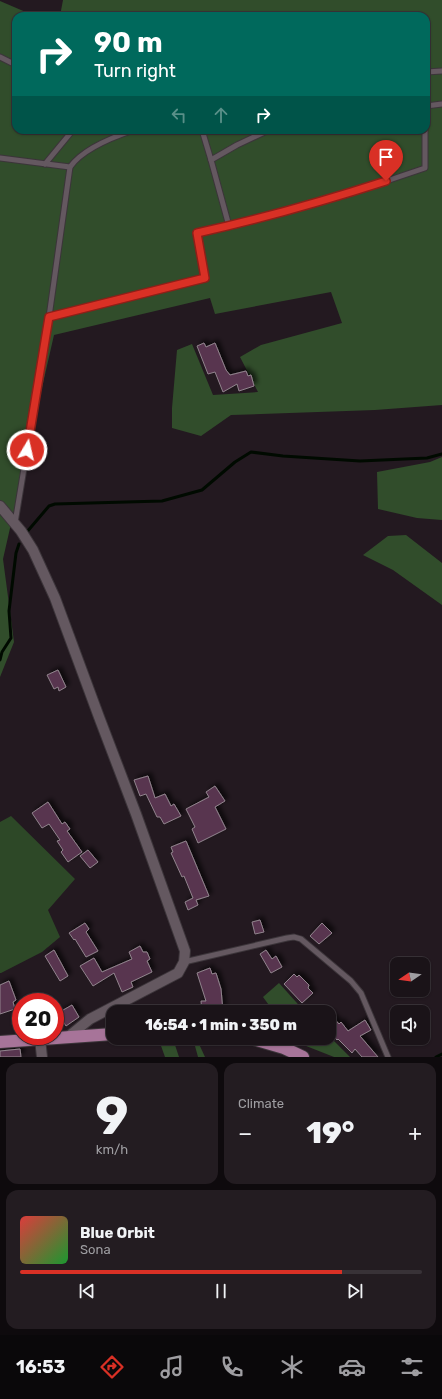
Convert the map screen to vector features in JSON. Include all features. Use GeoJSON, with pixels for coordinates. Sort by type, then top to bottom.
{"type":"FeatureCollection","features":[{"type":"Feature","properties":{"kind":"highway"},"geometry":{"type":"LineString","coordinates":[[64,1037],[106,1034]]}},
{"type":"Feature","properties":{"kind":"highway"},"geometry":{"type":"LineString","coordinates":[[0,1042],[12,1041]]}},
{"type":"Feature","properties":{"kind":"highway"},"geometry":{"type":"LineString","coordinates":[[274,1045],[303,1057]]}},
{"type":"Feature","properties":{"kind":"street"},"geometry":{"type":"LineString","coordinates":[[0,506],[15,524],[33,550],[55,598],[98,717],[136,814],[185,951],[184,962],[178,973],[90,1020],[68,1037]]}},
{"type":"Feature","properties":{"kind":"street"},"geometry":{"type":"LineString","coordinates":[[41,1045],[42,1057]]}},
{"type":"Feature","properties":{"kind":"lane"},"geometry":{"type":"LineString","coordinates":[[0,57],[12,63]]}},
{"type":"Feature","properties":{"kind":"lane"},"geometry":{"type":"LineString","coordinates":[[430,72],[442,71]]}},
{"type":"Feature","properties":{"kind":"lane"},"geometry":{"type":"LineString","coordinates":[[430,106],[442,104]]}},
{"type":"Feature","properties":{"kind":"lane"},"geometry":{"type":"LineString","coordinates":[[45,164],[70,134]]}},
{"type":"Feature","properties":{"kind":"lane"},"geometry":{"type":"LineString","coordinates":[[15,524],[49,317],[70,167],[84,152],[125,134]]}},
{"type":"Feature","properties":{"kind":"lane"},"geometry":{"type":"LineString","coordinates":[[203,134],[229,226]]}},
{"type":"Feature","properties":{"kind":"lane"},"geometry":{"type":"LineString","coordinates":[[211,160],[236,145],[260,134]]}},
{"type":"Feature","properties":{"kind":"lane"},"geometry":{"type":"LineString","coordinates":[[49,317],[205,278],[197,233],[229,226],[348,194],[425,168],[425,134]]}},
{"type":"Feature","properties":{"kind":"lane"},"geometry":{"type":"LineString","coordinates":[[0,158],[70,167]]}},
{"type":"Feature","properties":{"kind":"lane"},"geometry":{"type":"LineString","coordinates":[[184,962],[287,938],[294,937],[301,940],[351,981],[361,993],[388,1057]]}},
{"type":"Feature","properties":{"kind":"green space"},"geometry":{"type":"Polygon","coordinates":[[[63,0],[442,0],[442,405],[375,410],[231,415],[201,436],[172,428],[172,408],[177,350],[192,344],[213,395],[258,392],[240,357],[261,345],[342,323],[331,292],[215,314],[210,298],[54,335],[3,559],[14,642],[0,677],[0,1],[26,12],[12,12],[12,134],[430,134],[430,12],[61,12],[63,0]]]}},
{"type":"Feature","properties":{"kind":"green space"},"geometry":{"type":"Polygon","coordinates":[[[442,457],[442,520],[417,518],[378,509],[377,472],[430,462],[442,457]]]}},
{"type":"Feature","properties":{"kind":"green space"},"geometry":{"type":"Polygon","coordinates":[[[406,535],[442,563],[442,605],[393,570],[363,555],[388,536],[406,535]]]}},
{"type":"Feature","properties":{"kind":"green space"},"geometry":{"type":"Polygon","coordinates":[[[11,816],[75,879],[48,910],[60,937],[42,952],[0,973],[0,822],[11,816]]]}},
{"type":"Feature","properties":{"kind":"green space"},"geometry":{"type":"Polygon","coordinates":[[[279,983],[299,1005],[269,1005],[263,997],[279,983]]]}},
{"type":"Feature","properties":{"kind":"green space"},"geometry":{"type":"Polygon","coordinates":[[[336,1043],[350,1057],[334,1057],[304,1045],[336,1045],[336,1043]]]}},
{"type":"Feature","properties":{"kind":"green space"},"geometry":{"type":"Polygon","coordinates":[[[161,1045],[175,1045],[179,1057],[165,1057],[161,1045]]]}},
{"type":"Feature","properties":{"kind":"green space"},"geometry":{"type":"Polygon","coordinates":[[[199,1045],[205,1057],[198,1057],[195,1046],[199,1045]]]}},
{"type":"Feature","properties":{"kind":"building"},"geometry":{"type":"Polygon","coordinates":[[[204,343],[206,347],[215,343],[226,370],[230,375],[246,371],[248,376],[251,375],[254,386],[239,391],[237,384],[223,392],[215,372],[208,374],[197,346],[204,343]]]}},
{"type":"Feature","properties":{"kind":"building"},"geometry":{"type":"Polygon","coordinates":[[[58,670],[66,687],[59,691],[58,687],[54,689],[47,675],[58,670]]]}},
{"type":"Feature","properties":{"kind":"building"},"geometry":{"type":"Polygon","coordinates":[[[148,776],[155,798],[165,794],[171,806],[174,804],[181,816],[164,824],[160,817],[157,817],[146,794],[140,796],[134,780],[148,776]]]}},
{"type":"Feature","properties":{"kind":"building"},"geometry":{"type":"Polygon","coordinates":[[[215,786],[225,801],[215,807],[226,829],[198,843],[192,829],[195,827],[186,809],[209,797],[206,792],[215,786]]]}},
{"type":"Feature","properties":{"kind":"building"},"geometry":{"type":"Polygon","coordinates":[[[48,802],[62,824],[65,822],[70,829],[67,831],[82,852],[68,862],[61,852],[63,850],[57,841],[60,840],[49,824],[42,828],[32,813],[48,802]]]}},
{"type":"Feature","properties":{"kind":"building"},"geometry":{"type":"Polygon","coordinates":[[[186,841],[209,896],[196,900],[198,905],[188,910],[185,902],[193,898],[184,876],[182,877],[171,853],[173,852],[171,847],[186,841]]]}},
{"type":"Feature","properties":{"kind":"building"},"geometry":{"type":"Polygon","coordinates":[[[88,850],[98,862],[90,868],[80,856],[88,850]]]}},
{"type":"Feature","properties":{"kind":"building"},"geometry":{"type":"Polygon","coordinates":[[[260,920],[264,932],[255,934],[252,922],[260,920]]]}},
{"type":"Feature","properties":{"kind":"building"},"geometry":{"type":"Polygon","coordinates":[[[85,923],[89,929],[86,932],[98,951],[86,957],[75,939],[74,940],[69,933],[85,923]]]}},
{"type":"Feature","properties":{"kind":"building"},"geometry":{"type":"Polygon","coordinates":[[[322,923],[332,933],[319,944],[310,936],[322,923]]]}},
{"type":"Feature","properties":{"kind":"building"},"geometry":{"type":"Polygon","coordinates":[[[140,946],[143,952],[147,952],[150,959],[147,961],[152,972],[131,982],[133,987],[122,992],[114,973],[93,986],[80,966],[94,958],[102,972],[132,959],[129,952],[140,946]]]}},
{"type":"Feature","properties":{"kind":"building"},"geometry":{"type":"Polygon","coordinates":[[[54,950],[68,976],[60,981],[45,956],[54,950]]]}},
{"type":"Feature","properties":{"kind":"building"},"geometry":{"type":"Polygon","coordinates":[[[266,950],[272,959],[276,956],[282,967],[271,973],[260,954],[266,950]]]}},
{"type":"Feature","properties":{"kind":"building"},"geometry":{"type":"Polygon","coordinates":[[[210,968],[212,974],[216,973],[221,989],[222,1005],[201,1005],[201,1001],[206,1001],[197,973],[210,968]]]}},
{"type":"Feature","properties":{"kind":"building"},"geometry":{"type":"Polygon","coordinates":[[[294,974],[297,977],[299,975],[309,985],[308,988],[313,993],[302,1003],[284,984],[294,974]]]}},
{"type":"Feature","properties":{"kind":"building"},"geometry":{"type":"Polygon","coordinates":[[[9,981],[13,993],[12,993],[12,1010],[0,1014],[0,985],[9,981]]]}},
{"type":"Feature","properties":{"kind":"building"},"geometry":{"type":"Polygon","coordinates":[[[72,1005],[79,1017],[66,1026],[64,1023],[64,1010],[72,1005]]]}},
{"type":"Feature","properties":{"kind":"building"},"geometry":{"type":"Polygon","coordinates":[[[365,1020],[371,1030],[360,1036],[378,1057],[362,1057],[355,1049],[352,1053],[338,1039],[337,1040],[336,1021],[339,1024],[341,1022],[348,1031],[365,1020]]]}},
{"type":"Feature","properties":{"kind":"building"},"geometry":{"type":"Polygon","coordinates":[[[20,1049],[21,1057],[0,1057],[0,1051],[20,1049]]]}},
{"type":"Feature","properties":{"kind":"waterway"},"geometry":{"type":"LineString","coordinates":[[26,533],[49,506],[55,504],[162,501],[202,490],[235,462],[251,452],[283,456],[360,461],[427,458],[442,454]]}},
{"type":"Feature","properties":{"kind":"waterway"},"geometry":{"type":"LineString","coordinates":[[0,660],[2,652],[11,638],[9,611],[16,553],[19,544]]}},
{"type":"Feature","properties":{"kind":"waterway"},"geometry":{"type":"LineString","coordinates":[[436,1057],[442,1054]]}},
{"type":"Feature","properties":{"kind":"route"},"geometry":{"type":"LineString","coordinates":[[27,450],[49,317],[205,278],[197,233],[229,226],[348,194],[386,181]]}}]}
